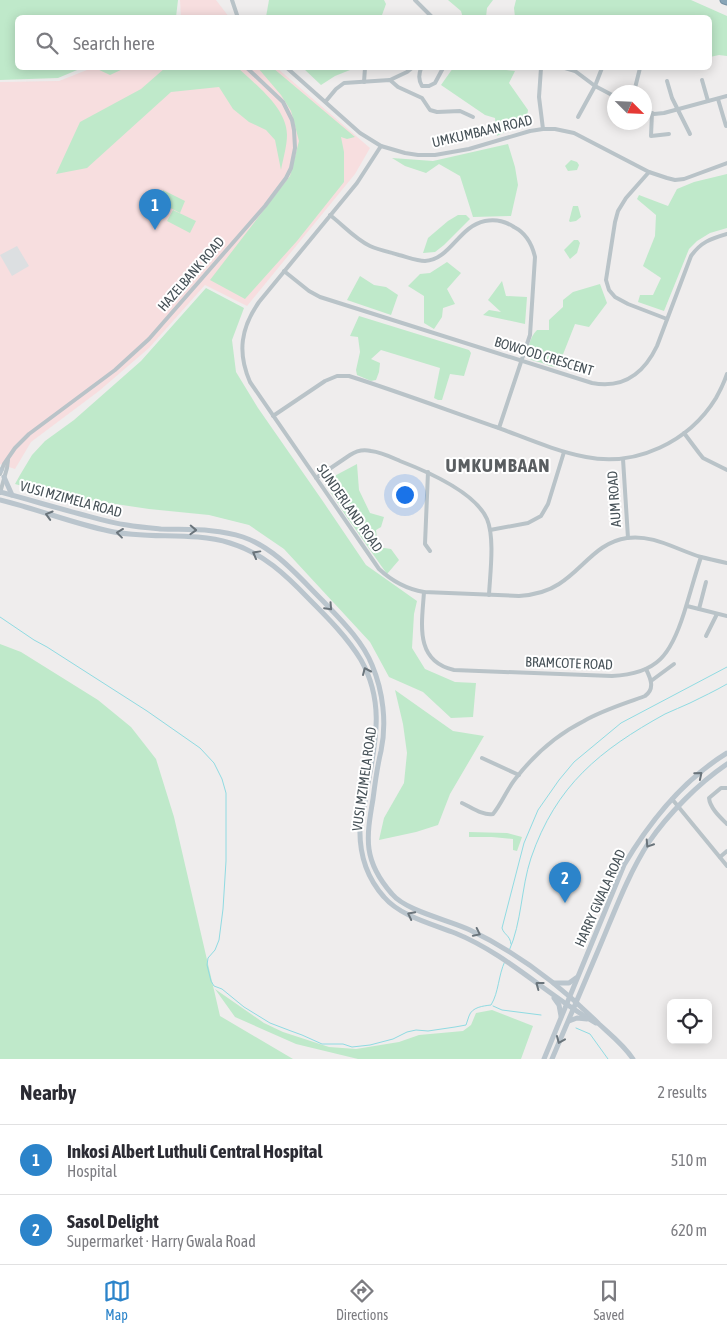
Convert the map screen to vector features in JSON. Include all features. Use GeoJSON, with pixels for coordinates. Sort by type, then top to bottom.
{"type":"FeatureCollection","features":[{"type":"Feature","properties":{"kind":"main road"},"geometry":{"type":"LineString","coordinates":[[1,473],[13,495]]}},
{"type":"Feature","properties":{"kind":"main road","name":"VUSI MZIMELA ROAD"},"geometry":{"type":"LineString","coordinates":[[0,492],[126,525],[158,529],[201,530],[239,536],[251,540],[266,549],[291,569],[357,639],[371,662],[376,676],[382,702],[384,728],[367,842],[370,859],[378,876],[393,896],[411,907],[460,926],[496,943],[553,983],[584,1008],[620,1043],[633,1059]]}},
{"type":"Feature","properties":{"kind":"main road","name":"VUSI MZIMELA ROAD"},"geometry":{"type":"LineString","coordinates":[[0,500],[110,532],[197,536],[229,542],[253,551],[286,576],[348,641],[361,660],[373,688],[377,710],[376,735],[360,826],[360,836],[362,857],[377,889],[385,899],[406,913],[423,922],[466,938],[493,952],[551,994],[601,1026]]}},
{"type":"Feature","properties":{"kind":"main road","name":"HARRY GWALA ROAD"},"geometry":{"type":"LineString","coordinates":[[544,1059],[624,865],[644,833],[672,799],[697,776],[727,753]]}},
{"type":"Feature","properties":{"kind":"main road","name":"HARRY GWALA ROAD"},"geometry":{"type":"LineString","coordinates":[[552,1059],[613,914],[649,842],[694,790],[727,764]]}},
{"type":"Feature","properties":{"kind":"main road"},"geometry":{"type":"LineString","coordinates":[[553,983],[569,983],[578,977]]}},
{"type":"Feature","properties":{"kind":"main road"},"geometry":{"type":"LineString","coordinates":[[551,994],[557,1002],[561,1016]]}},
{"type":"Feature","properties":{"kind":"main road"},"geometry":{"type":"LineString","coordinates":[[568,1021],[577,1018],[589,1019]]}},
{"type":"Feature","properties":{"kind":"street"},"geometry":{"type":"LineString","coordinates":[[232,0],[237,15]]}},
{"type":"Feature","properties":{"kind":"street"},"geometry":{"type":"LineString","coordinates":[[415,0],[430,15]]}},
{"type":"Feature","properties":{"kind":"street","name":"HAZELBANK ROAD"},"geometry":{"type":"LineString","coordinates":[[0,492],[1,473],[16,448],[29,434],[115,370],[149,339],[265,206],[286,178],[295,148],[292,120],[283,102],[249,70]]}},
{"type":"Feature","properties":{"kind":"street","name":"UMKUMBAAN ROAD"},"geometry":{"type":"LineString","coordinates":[[289,70],[368,139],[381,146],[418,155],[435,155],[469,149],[530,131],[555,129],[574,133],[649,172],[675,180],[727,162]]}},
{"type":"Feature","properties":{"kind":"street"},"geometry":{"type":"LineString","coordinates":[[364,82],[365,70]]}},
{"type":"Feature","properties":{"kind":"street"},"geometry":{"type":"LineString","coordinates":[[326,101],[341,84],[390,80],[410,70]]}},
{"type":"Feature","properties":{"kind":"street"},"geometry":{"type":"LineString","coordinates":[[420,70],[420,81],[422,86],[426,87],[436,83],[442,70]]}},
{"type":"Feature","properties":{"kind":"street"},"geometry":{"type":"LineString","coordinates":[[541,70],[539,98],[543,129]]}},
{"type":"Feature","properties":{"kind":"street"},"geometry":{"type":"LineString","coordinates":[[572,70],[607,92]]}},
{"type":"Feature","properties":{"kind":"street"},"geometry":{"type":"LineString","coordinates":[[578,117],[595,86],[601,70]]}},
{"type":"Feature","properties":{"kind":"street"},"geometry":{"type":"LineString","coordinates":[[636,85],[640,70]]}},
{"type":"Feature","properties":{"kind":"street"},"geometry":{"type":"LineString","coordinates":[[390,80],[398,87],[422,98],[427,107],[434,111],[460,111],[473,117]]}},
{"type":"Feature","properties":{"kind":"street"},"geometry":{"type":"LineString","coordinates":[[702,80],[708,101]]}},
{"type":"Feature","properties":{"kind":"street"},"geometry":{"type":"LineString","coordinates":[[668,81],[678,110],[690,134]]}},
{"type":"Feature","properties":{"kind":"street"},"geometry":{"type":"LineString","coordinates":[[652,113],[659,114],[678,110],[727,96]]}},
{"type":"Feature","properties":{"kind":"street"},"geometry":{"type":"LineString","coordinates":[[718,99],[726,126]]}},
{"type":"Feature","properties":{"kind":"street"},"geometry":{"type":"LineString","coordinates":[[650,130],[651,136],[669,134]]}},
{"type":"Feature","properties":{"kind":"street","name":"SUNDERLAND ROAD"},"geometry":{"type":"LineString","coordinates":[[381,146],[357,183],[259,302],[248,320],[242,339],[242,358],[250,382],[379,569],[397,583],[424,592],[519,596],[542,592],[559,584],[604,546],[628,538],[653,540],[701,557],[727,563]]}},
{"type":"Feature","properties":{"kind":"street"},"geometry":{"type":"LineString","coordinates":[[649,172],[626,198],[618,211],[614,222],[606,280],[609,290],[614,297],[667,319]]}},
{"type":"Feature","properties":{"kind":"street"},"geometry":{"type":"LineString","coordinates":[[330,215],[368,245],[402,256],[426,261],[444,253],[470,226],[489,220],[500,221],[516,228],[526,237],[535,257],[531,329],[499,428]]}},
{"type":"Feature","properties":{"kind":"street","name":"BOWOOD CRESCENT"},"geometry":{"type":"LineString","coordinates":[[284,271],[309,292],[320,297],[592,383],[606,385],[628,379],[646,365],[652,356],[691,256],[705,242],[727,234]]}},
{"type":"Feature","properties":{"kind":"street"},"geometry":{"type":"LineString","coordinates":[[273,416],[325,381],[337,376],[344,376],[564,452],[592,458],[622,459],[658,448],[684,433],[709,408],[721,389],[727,374]]}},
{"type":"Feature","properties":{"kind":"street"},"geometry":{"type":"LineString","coordinates":[[684,433],[704,458],[727,470]]}},
{"type":"Feature","properties":{"kind":"street"},"geometry":{"type":"LineString","coordinates":[[316,478],[355,452],[371,450],[428,472],[440,479],[476,504],[484,514],[490,530],[489,595]]}},
{"type":"Feature","properties":{"kind":"street"},"geometry":{"type":"LineString","coordinates":[[490,530],[528,523],[541,516],[548,504],[564,452]]}},
{"type":"Feature","properties":{"kind":"street","name":"AUM ROAD"},"geometry":{"type":"LineString","coordinates":[[622,459],[628,538]]}},
{"type":"Feature","properties":{"kind":"street","name":"HAZELBANK ROAD"},"geometry":{"type":"LineString","coordinates":[[1,473],[8,460]]}},
{"type":"Feature","properties":{"kind":"street"},"geometry":{"type":"LineString","coordinates":[[428,472],[425,544],[430,551]]}},
{"type":"Feature","properties":{"kind":"street","name":"BRAMCOTE ROAD"},"geometry":{"type":"LineString","coordinates":[[424,592],[422,634],[424,645],[437,663],[449,669],[624,676],[646,669],[659,660],[672,646],[679,631],[701,557]]}},
{"type":"Feature","properties":{"kind":"street"},"geometry":{"type":"LineString","coordinates":[[699,609],[706,582]]}},
{"type":"Feature","properties":{"kind":"street"},"geometry":{"type":"LineString","coordinates":[[686,606],[727,616]]}},
{"type":"Feature","properties":{"kind":"street"},"geometry":{"type":"LineString","coordinates":[[706,636],[716,614]]}},
{"type":"Feature","properties":{"kind":"street"},"geometry":{"type":"LineString","coordinates":[[652,681],[674,664]]}},
{"type":"Feature","properties":{"kind":"street"},"geometry":{"type":"LineString","coordinates":[[462,803],[483,813],[493,814],[519,775],[546,748],[576,725],[600,713],[647,695],[651,689],[652,681],[646,669]]}},
{"type":"Feature","properties":{"kind":"street"},"geometry":{"type":"LineString","coordinates":[[482,758],[519,775]]}},
{"type":"Feature","properties":{"kind":"street"},"geometry":{"type":"LineString","coordinates":[[727,788],[722,788],[709,798],[712,807],[727,824]]}},
{"type":"Feature","properties":{"kind":"street"},"geometry":{"type":"LineString","coordinates":[[672,799],[727,866]]}},
{"type":"Feature","properties":{"kind":"street"},"geometry":{"type":"LineString","coordinates":[[720,857],[727,851]]}},
{"type":"Feature","properties":{"kind":"shaded area"},"geometry":{"type":"Polygon","coordinates":[[[180,0],[216,0],[227,15],[181,15],[180,0]]]}},
{"type":"Feature","properties":{"kind":"shaded area"},"geometry":{"type":"Polygon","coordinates":[[[87,70],[279,70],[370,148],[355,174],[247,306],[205,285],[149,348],[99,391],[31,442],[15,469],[0,464],[0,82],[59,81],[87,70]]]}},
{"type":"Feature","properties":{"kind":"shaded area"},"geometry":{"type":"Polygon","coordinates":[[[17,246],[29,266],[12,276],[0,255],[17,246]]]}},
{"type":"Feature","properties":{"kind":"green space"},"geometry":{"type":"Polygon","coordinates":[[[0,0],[178,0],[176,15],[15,15],[15,70],[77,70],[58,78],[0,80],[0,0]]]}},
{"type":"Feature","properties":{"kind":"green space"},"geometry":{"type":"Polygon","coordinates":[[[269,0],[384,0],[386,4],[382,15],[266,15],[269,0]]]}},
{"type":"Feature","properties":{"kind":"green space"},"geometry":{"type":"Polygon","coordinates":[[[448,0],[493,0],[487,8],[486,15],[462,15],[461,11],[448,0]]]}},
{"type":"Feature","properties":{"kind":"green space"},"geometry":{"type":"Polygon","coordinates":[[[516,0],[691,0],[727,16],[727,56],[712,57],[712,15],[515,15],[516,0]]]}},
{"type":"Feature","properties":{"kind":"green space"},"geometry":{"type":"Polygon","coordinates":[[[99,70],[121,70],[110,75],[99,70]]]}},
{"type":"Feature","properties":{"kind":"green space"},"geometry":{"type":"Polygon","coordinates":[[[163,70],[240,70],[276,106],[286,125],[286,148],[281,170],[275,140],[266,130],[249,122],[233,109],[219,87],[171,92],[87,168],[56,174],[80,122],[141,89],[163,70]]]}},
{"type":"Feature","properties":{"kind":"green space"},"geometry":{"type":"Polygon","coordinates":[[[260,70],[275,70],[355,137],[347,139],[341,137],[344,152],[344,182],[297,241],[245,299],[210,280],[290,176],[299,141],[291,111],[281,95],[260,70]]]}},
{"type":"Feature","properties":{"kind":"green space"},"geometry":{"type":"Polygon","coordinates":[[[305,70],[350,70],[335,76],[321,85],[305,70]]]}},
{"type":"Feature","properties":{"kind":"green space"},"geometry":{"type":"Polygon","coordinates":[[[452,70],[515,71],[509,83],[528,110],[526,124],[512,128],[497,136],[495,118],[485,115],[441,85],[452,70]]]}},
{"type":"Feature","properties":{"kind":"green space"},"geometry":{"type":"Polygon","coordinates":[[[508,144],[518,185],[511,216],[473,217],[460,176],[439,164],[426,173],[405,166],[392,158],[433,161],[508,144]]]}},
{"type":"Feature","properties":{"kind":"green space"},"geometry":{"type":"Polygon","coordinates":[[[571,160],[579,165],[577,170],[568,171],[565,166],[571,160]]]}},
{"type":"Feature","properties":{"kind":"green space"},"geometry":{"type":"Polygon","coordinates":[[[727,174],[727,228],[710,233],[697,241],[689,249],[664,311],[638,302],[640,295],[653,295],[661,278],[643,266],[655,236],[656,215],[637,199],[639,195],[668,206],[677,189],[694,182],[727,174]]]}},
{"type":"Feature","properties":{"kind":"green space"},"geometry":{"type":"Polygon","coordinates":[[[163,190],[185,201],[180,213],[157,201],[163,190]]]}},
{"type":"Feature","properties":{"kind":"green space"},"geometry":{"type":"Polygon","coordinates":[[[573,206],[578,206],[581,217],[576,221],[570,222],[569,221],[573,206]]]}},
{"type":"Feature","properties":{"kind":"green space"},"geometry":{"type":"Polygon","coordinates":[[[173,210],[196,221],[190,233],[167,221],[173,210]]]}},
{"type":"Feature","properties":{"kind":"green space"},"geometry":{"type":"Polygon","coordinates":[[[458,215],[466,215],[470,219],[435,252],[423,253],[428,238],[458,215]]]}},
{"type":"Feature","properties":{"kind":"green space"},"geometry":{"type":"Polygon","coordinates":[[[574,240],[578,240],[580,243],[577,253],[570,259],[564,250],[574,240]]]}},
{"type":"Feature","properties":{"kind":"green space"},"geometry":{"type":"Polygon","coordinates":[[[447,262],[461,273],[447,289],[455,304],[443,308],[442,317],[434,329],[424,323],[424,296],[408,286],[420,274],[430,273],[447,262]]]}},
{"type":"Feature","properties":{"kind":"green space"},"geometry":{"type":"Polygon","coordinates":[[[360,276],[374,285],[386,287],[398,295],[391,315],[347,300],[360,276]]]}},
{"type":"Feature","properties":{"kind":"green space"},"geometry":{"type":"Polygon","coordinates":[[[502,281],[506,296],[527,297],[525,324],[483,315],[489,310],[501,312],[488,300],[502,281]]]}},
{"type":"Feature","properties":{"kind":"green space"},"geometry":{"type":"Polygon","coordinates":[[[600,284],[607,303],[589,327],[575,324],[558,367],[534,361],[527,357],[533,336],[537,330],[549,330],[549,320],[563,307],[563,300],[573,292],[600,284]]]}},
{"type":"Feature","properties":{"kind":"green space"},"geometry":{"type":"Polygon","coordinates":[[[206,288],[244,308],[232,340],[236,372],[258,408],[366,565],[417,601],[414,614],[412,648],[425,669],[455,682],[476,683],[473,717],[451,718],[423,692],[389,677],[370,642],[284,549],[249,525],[209,515],[149,509],[55,495],[15,484],[32,455],[45,441],[74,420],[141,361],[206,288]]]}},
{"type":"Feature","properties":{"kind":"green space"},"geometry":{"type":"Polygon","coordinates":[[[359,316],[469,350],[471,353],[464,376],[450,374],[442,400],[438,400],[434,398],[440,368],[381,350],[371,359],[380,363],[376,380],[371,381],[357,375],[356,370],[360,352],[358,337],[350,336],[359,316]]]}},
{"type":"Feature","properties":{"kind":"green space"},"geometry":{"type":"Polygon","coordinates":[[[357,464],[359,490],[370,513],[384,517],[381,527],[376,530],[378,547],[391,549],[399,560],[387,574],[326,485],[325,481],[357,464]]]}},
{"type":"Feature","properties":{"kind":"green space"},"geometry":{"type":"Polygon","coordinates":[[[0,644],[21,652],[98,700],[131,727],[156,759],[174,817],[220,1016],[293,1059],[0,1059],[0,644]]]}},
{"type":"Feature","properties":{"kind":"green space"},"geometry":{"type":"Polygon","coordinates":[[[395,690],[453,731],[484,736],[450,794],[438,825],[379,840],[384,818],[404,783],[407,753],[395,690]]]}},
{"type":"Feature","properties":{"kind":"green space"},"geometry":{"type":"Polygon","coordinates":[[[469,832],[507,833],[522,837],[517,851],[513,850],[513,839],[469,837],[469,832]]]}},
{"type":"Feature","properties":{"kind":"green space"},"geometry":{"type":"Polygon","coordinates":[[[215,989],[264,1023],[283,1032],[329,1047],[356,1049],[399,1042],[419,1035],[463,1031],[471,1025],[476,1013],[492,1010],[533,1026],[521,1059],[358,1059],[296,1044],[235,1017],[215,989]]]}},
{"type":"Feature","properties":{"kind":"waterway"},"geometry":{"type":"LineString","coordinates":[[0,617],[147,711],[200,748],[214,763],[226,793],[226,861],[219,940],[215,950],[208,958],[207,965],[214,986],[222,989],[244,1007],[270,1023],[322,1044],[343,1044],[352,1047],[370,1045],[416,1030],[428,1031],[466,1025],[470,1013],[478,1008],[491,1005],[496,995],[505,961]]}},
{"type":"Feature","properties":{"kind":"waterway"},"geometry":{"type":"LineString","coordinates":[[511,944],[502,928],[524,843],[538,810],[559,780],[574,762],[621,723],[727,667]]}},
{"type":"Feature","properties":{"kind":"waterway"},"geometry":{"type":"LineString","coordinates":[[509,951],[517,928],[531,858],[541,832],[567,790],[583,772],[620,741],[665,714],[727,684]]}},
{"type":"Feature","properties":{"kind":"waterway"},"geometry":{"type":"LineString","coordinates":[[493,1006],[502,1010],[541,1015]]}},
{"type":"Feature","properties":{"kind":"waterway"},"geometry":{"type":"LineString","coordinates":[[576,1028],[590,1034],[608,1059]]}},
{"type":"Feature","properties":{"kind":"place","name":"Inkosi Albert Luthuli Central Hospital"},"geometry":{"type":"Point","coordinates":[155,230]}},
{"type":"Feature","properties":{"kind":"place","name":"Sasol Delight"},"geometry":{"type":"Point","coordinates":[565,903]}},
{"type":"Feature","properties":{"kind":"district","name":"UMKUMBAAN"},"geometry":{"type":"Point","coordinates":[498,465]}}]}
